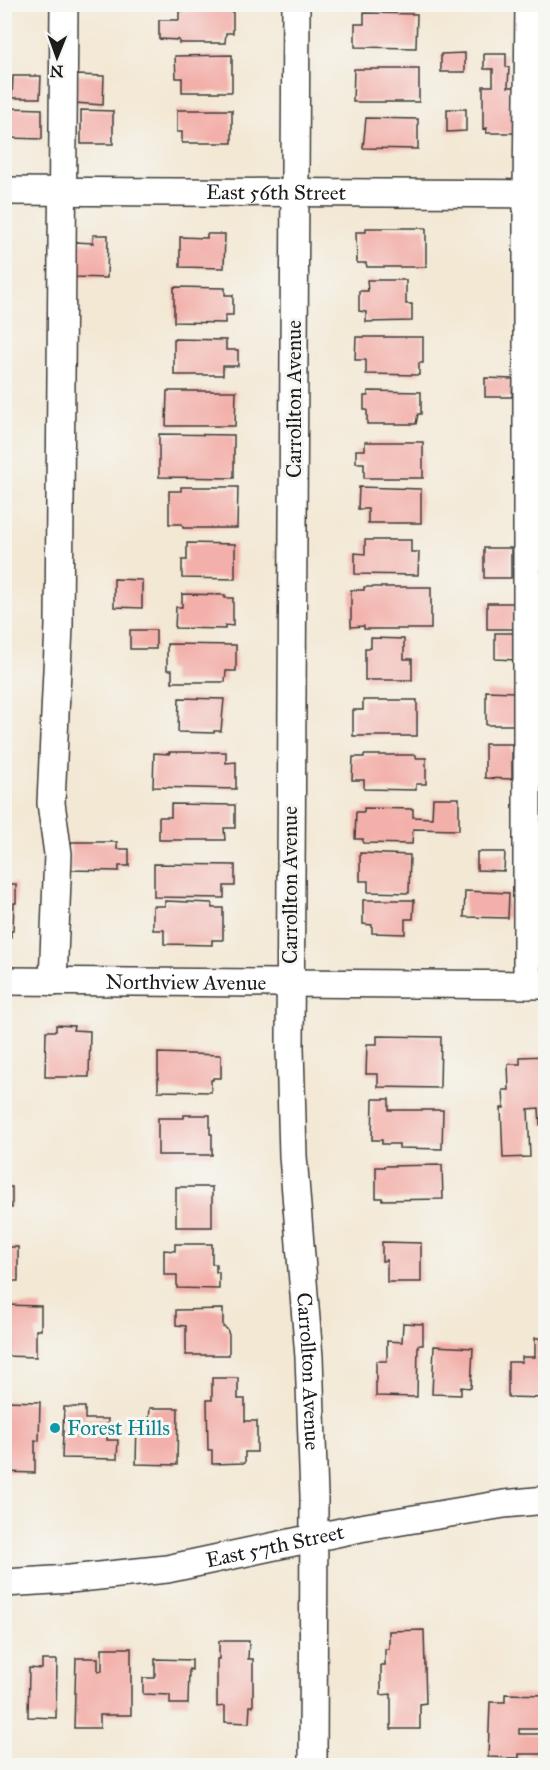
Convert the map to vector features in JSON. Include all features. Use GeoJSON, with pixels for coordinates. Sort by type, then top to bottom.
{"type":"FeatureCollection","features":[{"type":"Feature","properties":{"kind":"street"},"geometry":{"type":"LineString","coordinates":[[53,982],[58,854],[51,803],[59,626],[64,4]]}},
{"type":"Feature","properties":{"kind":"street","name":"Carrollton Avenue"},"geometry":{"type":"LineString","coordinates":[[296,4],[290,983],[293,1146],[309,1357],[314,1538],[313,1766]]}},
{"type":"Feature","properties":{"kind":"street"},"geometry":{"type":"LineString","coordinates":[[529,4],[536,194],[536,985]]}},
{"type":"Feature","properties":{"kind":"street","name":"East 56th Street"},"geometry":{"type":"LineString","coordinates":[[4,191],[536,194]]}},
{"type":"Feature","properties":{"kind":"street","name":"Northview Avenue"},"geometry":{"type":"LineString","coordinates":[[4,981],[536,985]]}},
{"type":"Feature","properties":{"kind":"street","name":"East 57th Street"},"geometry":{"type":"LineString","coordinates":[[4,1583],[167,1569],[360,1528],[504,1504],[546,1500]]}},
{"type":"Feature","properties":{"kind":"building"},"geometry":{"type":"Polygon","coordinates":[[[179,11],[233,11],[233,33],[226,33],[225,43],[179,43],[179,40],[159,39],[159,20],[179,20],[179,11]]]}},
{"type":"Feature","properties":{"kind":"building"},"geometry":{"type":"Polygon","coordinates":[[[364,13],[417,14],[416,48],[355,47],[355,24],[364,24],[364,13]]]}},
{"type":"Feature","properties":{"kind":"building"},"geometry":{"type":"Polygon","coordinates":[[[465,53],[465,72],[441,72],[441,54],[465,53]]]}},
{"type":"Feature","properties":{"kind":"building"},"geometry":{"type":"Polygon","coordinates":[[[484,54],[506,54],[506,67],[509,67],[508,87],[516,87],[516,133],[486,133],[487,128],[483,129],[483,86],[493,86],[493,69],[484,69],[484,54]]]}},
{"type":"Feature","properties":{"kind":"building"},"geometry":{"type":"Polygon","coordinates":[[[232,55],[232,92],[182,92],[182,78],[176,78],[175,56],[232,55]]]}},
{"type":"Feature","properties":{"kind":"building"},"geometry":{"type":"Polygon","coordinates":[[[354,69],[419,69],[419,102],[353,102],[354,69]]]}},
{"type":"Feature","properties":{"kind":"building"},"geometry":{"type":"Polygon","coordinates":[[[76,75],[104,76],[103,105],[75,103],[76,75]]]}},
{"type":"Feature","properties":{"kind":"building"},"geometry":{"type":"Polygon","coordinates":[[[13,76],[41,76],[40,98],[12,98],[13,76]]]}},
{"type":"Feature","properties":{"kind":"building"},"geometry":{"type":"Polygon","coordinates":[[[4,106],[42,109],[42,139],[8,138],[8,125],[4,125],[4,106]]]}},
{"type":"Feature","properties":{"kind":"building"},"geometry":{"type":"Polygon","coordinates":[[[447,109],[466,109],[466,131],[447,132],[447,109]]]}},
{"type":"Feature","properties":{"kind":"building"},"geometry":{"type":"Polygon","coordinates":[[[81,110],[113,111],[113,144],[81,144],[81,110]]]}},
{"type":"Feature","properties":{"kind":"building"},"geometry":{"type":"Polygon","coordinates":[[[177,110],[232,110],[232,143],[182,143],[182,132],[177,132],[177,110]]]}},
{"type":"Feature","properties":{"kind":"building"},"geometry":{"type":"Polygon","coordinates":[[[366,118],[418,119],[418,149],[363,148],[366,118]]]}},
{"type":"Feature","properties":{"kind":"building"},"geometry":{"type":"Polygon","coordinates":[[[366,228],[426,228],[426,267],[367,267],[366,263],[357,263],[356,232],[366,232],[366,228]]]}},
{"type":"Feature","properties":{"kind":"building"},"geometry":{"type":"Polygon","coordinates":[[[207,234],[225,234],[224,268],[180,267],[180,237],[207,238],[207,234]]]}},
{"type":"Feature","properties":{"kind":"building"},"geometry":{"type":"Polygon","coordinates":[[[93,235],[108,235],[107,278],[75,277],[76,242],[93,243],[93,235]]]}},
{"type":"Feature","properties":{"kind":"building"},"geometry":{"type":"Polygon","coordinates":[[[367,280],[406,280],[406,304],[412,304],[412,321],[366,322],[366,312],[359,311],[359,291],[368,291],[367,280]]]}},
{"type":"Feature","properties":{"kind":"building"},"geometry":{"type":"Polygon","coordinates":[[[174,287],[225,288],[225,295],[233,295],[233,315],[225,315],[225,323],[174,322],[174,287]]]}},
{"type":"Feature","properties":{"kind":"building"},"geometry":{"type":"Polygon","coordinates":[[[356,337],[423,337],[423,363],[419,363],[419,375],[366,374],[366,360],[355,360],[356,337]]]}},
{"type":"Feature","properties":{"kind":"building"},"geometry":{"type":"Polygon","coordinates":[[[174,339],[226,340],[226,350],[238,350],[238,366],[223,366],[223,375],[174,375],[174,339]]]}},
{"type":"Feature","properties":{"kind":"building"},"geometry":{"type":"Polygon","coordinates":[[[485,378],[513,379],[512,397],[485,397],[485,378]]]}},
{"type":"Feature","properties":{"kind":"building"},"geometry":{"type":"Polygon","coordinates":[[[167,391],[236,391],[235,426],[166,426],[167,391]]]}},
{"type":"Feature","properties":{"kind":"building"},"geometry":{"type":"Polygon","coordinates":[[[368,391],[421,392],[421,414],[418,414],[416,424],[367,424],[364,396],[368,396],[368,391]]]}},
{"type":"Feature","properties":{"kind":"building"},"geometry":{"type":"Polygon","coordinates":[[[159,434],[234,435],[234,478],[159,477],[159,434]]]}},
{"type":"Feature","properties":{"kind":"building"},"geometry":{"type":"Polygon","coordinates":[[[365,442],[423,442],[423,478],[364,478],[364,463],[356,463],[356,450],[365,450],[365,442]]]}},
{"type":"Feature","properties":{"kind":"building"},"geometry":{"type":"Polygon","coordinates":[[[181,487],[238,487],[237,528],[183,528],[182,524],[169,524],[169,491],[181,491],[181,487]]]}},
{"type":"Feature","properties":{"kind":"building"},"geometry":{"type":"Polygon","coordinates":[[[359,487],[421,489],[421,523],[368,523],[368,509],[358,509],[359,487]]]}},
{"type":"Feature","properties":{"kind":"building"},"geometry":{"type":"Polygon","coordinates":[[[365,540],[411,540],[411,552],[419,552],[418,575],[355,574],[355,553],[365,554],[365,540]]]}},
{"type":"Feature","properties":{"kind":"building"},"geometry":{"type":"Polygon","coordinates":[[[187,543],[235,544],[235,579],[182,578],[182,560],[187,560],[187,543]]]}},
{"type":"Feature","properties":{"kind":"building"},"geometry":{"type":"Polygon","coordinates":[[[484,548],[511,548],[511,578],[484,578],[484,548]]]}},
{"type":"Feature","properties":{"kind":"building"},"geometry":{"type":"Polygon","coordinates":[[[114,579],[142,580],[142,608],[114,607],[114,579]]]}},
{"type":"Feature","properties":{"kind":"building"},"geometry":{"type":"Polygon","coordinates":[[[364,587],[431,587],[431,629],[351,627],[351,590],[364,590],[364,587]]]}},
{"type":"Feature","properties":{"kind":"building"},"geometry":{"type":"Polygon","coordinates":[[[182,594],[225,595],[225,598],[233,598],[233,626],[225,625],[225,629],[175,628],[176,607],[182,607],[182,594]]]}},
{"type":"Feature","properties":{"kind":"building"},"geometry":{"type":"Polygon","coordinates":[[[543,602],[546,602],[546,626],[542,626],[543,602]]]}},
{"type":"Feature","properties":{"kind":"building"},"geometry":{"type":"Polygon","coordinates":[[[487,603],[514,603],[514,629],[487,629],[487,603]]]}},
{"type":"Feature","properties":{"kind":"building"},"geometry":{"type":"Polygon","coordinates":[[[130,630],[156,630],[156,649],[130,649],[130,630]]]}},
{"type":"Feature","properties":{"kind":"building"},"geometry":{"type":"Polygon","coordinates":[[[495,633],[517,633],[517,660],[495,659],[495,633]]]}},
{"type":"Feature","properties":{"kind":"building"},"geometry":{"type":"Polygon","coordinates":[[[371,638],[404,639],[404,659],[412,659],[412,680],[365,680],[365,648],[371,648],[371,638]]]}},
{"type":"Feature","properties":{"kind":"building"},"geometry":{"type":"Polygon","coordinates":[[[167,644],[236,645],[236,671],[226,671],[225,682],[172,682],[172,670],[167,670],[167,644]]]}},
{"type":"Feature","properties":{"kind":"building"},"geometry":{"type":"Polygon","coordinates":[[[486,691],[515,692],[515,725],[486,725],[486,691]]]}},
{"type":"Feature","properties":{"kind":"building"},"geometry":{"type":"Polygon","coordinates":[[[179,698],[224,699],[221,731],[214,731],[214,733],[178,732],[179,698]]]}},
{"type":"Feature","properties":{"kind":"building"},"geometry":{"type":"Polygon","coordinates":[[[363,700],[417,700],[417,736],[353,736],[353,710],[363,710],[363,700]]]}},
{"type":"Feature","properties":{"kind":"building"},"geometry":{"type":"Polygon","coordinates":[[[485,744],[512,744],[512,779],[485,778],[485,744]]]}},
{"type":"Feature","properties":{"kind":"building"},"geometry":{"type":"Polygon","coordinates":[[[169,752],[226,752],[226,763],[236,762],[236,789],[153,787],[154,753],[169,754],[169,752]]]}},
{"type":"Feature","properties":{"kind":"building"},"geometry":{"type":"Polygon","coordinates":[[[364,755],[416,755],[416,758],[426,758],[426,784],[416,784],[416,790],[364,789],[364,780],[352,780],[353,757],[364,757],[364,755]]]}},
{"type":"Feature","properties":{"kind":"building"},"geometry":{"type":"Polygon","coordinates":[[[433,798],[459,798],[459,830],[413,829],[412,844],[363,843],[363,839],[355,839],[356,812],[364,812],[364,808],[413,809],[413,817],[432,818],[433,798]]]}},
{"type":"Feature","properties":{"kind":"building"},"geometry":{"type":"Polygon","coordinates":[[[171,804],[235,805],[235,828],[224,828],[225,840],[159,840],[159,817],[171,817],[171,804]]]}},
{"type":"Feature","properties":{"kind":"building"},"geometry":{"type":"Polygon","coordinates":[[[71,842],[117,842],[117,849],[129,849],[129,866],[119,866],[119,871],[70,870],[71,842]]]}},
{"type":"Feature","properties":{"kind":"building"},"geometry":{"type":"Polygon","coordinates":[[[477,852],[505,852],[504,871],[477,870],[477,852]]]}},
{"type":"Feature","properties":{"kind":"building"},"geometry":{"type":"Polygon","coordinates":[[[360,853],[410,855],[409,893],[368,892],[368,881],[360,881],[360,853]]]}},
{"type":"Feature","properties":{"kind":"building"},"geometry":{"type":"Polygon","coordinates":[[[154,864],[235,865],[235,886],[224,886],[224,898],[154,897],[154,864]]]}},
{"type":"Feature","properties":{"kind":"building"},"geometry":{"type":"Polygon","coordinates":[[[4,884],[16,884],[11,937],[4,937],[4,884]]]}},
{"type":"Feature","properties":{"kind":"building"},"geometry":{"type":"Polygon","coordinates":[[[465,891],[509,893],[508,918],[464,917],[465,891]]]}},
{"type":"Feature","properties":{"kind":"building"},"geometry":{"type":"Polygon","coordinates":[[[363,900],[414,900],[413,919],[405,919],[405,934],[372,933],[372,925],[363,924],[363,900]]]}},
{"type":"Feature","properties":{"kind":"building"},"geometry":{"type":"Polygon","coordinates":[[[165,901],[212,903],[212,908],[223,908],[223,940],[212,940],[212,945],[164,944],[164,930],[153,930],[153,906],[165,906],[165,901]]]}},
{"type":"Feature","properties":{"kind":"building"},"geometry":{"type":"Polygon","coordinates":[[[56,1025],[74,1026],[73,1030],[90,1031],[89,1077],[45,1077],[46,1031],[56,1031],[56,1025]]]}},
{"type":"Feature","properties":{"kind":"building"},"geometry":{"type":"Polygon","coordinates":[[[377,1036],[441,1037],[440,1088],[378,1087],[378,1074],[366,1074],[367,1044],[377,1044],[377,1036]]]}},
{"type":"Feature","properties":{"kind":"building"},"geometry":{"type":"Polygon","coordinates":[[[158,1053],[221,1055],[221,1078],[211,1080],[211,1092],[158,1091],[158,1053]]]}},
{"type":"Feature","properties":{"kind":"building"},"geometry":{"type":"Polygon","coordinates":[[[546,1056],[546,1125],[540,1125],[539,1108],[528,1109],[530,1157],[503,1158],[501,1108],[504,1108],[503,1090],[509,1090],[508,1064],[520,1064],[520,1057],[546,1056]]]}},
{"type":"Feature","properties":{"kind":"building"},"geometry":{"type":"Polygon","coordinates":[[[373,1099],[389,1099],[389,1110],[443,1110],[442,1149],[399,1148],[399,1144],[382,1144],[382,1140],[372,1140],[373,1099]]]}},
{"type":"Feature","properties":{"kind":"building"},"geometry":{"type":"Polygon","coordinates":[[[184,1115],[210,1115],[212,1155],[158,1155],[158,1118],[184,1118],[184,1115]]]}},
{"type":"Feature","properties":{"kind":"building"},"geometry":{"type":"Polygon","coordinates":[[[442,1165],[443,1199],[382,1200],[382,1198],[376,1198],[376,1167],[442,1165]]]}},
{"type":"Feature","properties":{"kind":"building"},"geometry":{"type":"Polygon","coordinates":[[[4,1187],[12,1187],[12,1208],[4,1207],[4,1187]]]}},
{"type":"Feature","properties":{"kind":"building"},"geometry":{"type":"Polygon","coordinates":[[[176,1187],[212,1187],[212,1227],[176,1227],[176,1187]]]}},
{"type":"Feature","properties":{"kind":"building"},"geometry":{"type":"Polygon","coordinates":[[[382,1242],[421,1243],[421,1282],[387,1282],[387,1260],[382,1261],[382,1242]]]}},
{"type":"Feature","properties":{"kind":"building"},"geometry":{"type":"Polygon","coordinates":[[[175,1244],[212,1244],[212,1264],[216,1264],[216,1272],[219,1272],[219,1289],[177,1288],[177,1275],[164,1275],[164,1250],[175,1251],[175,1244]]]}},
{"type":"Feature","properties":{"kind":"building"},"geometry":{"type":"Polygon","coordinates":[[[4,1247],[18,1247],[18,1281],[4,1281],[4,1247]]]}},
{"type":"Feature","properties":{"kind":"building"},"geometry":{"type":"Polygon","coordinates":[[[4,1305],[41,1306],[41,1330],[36,1330],[36,1357],[4,1356],[4,1305]]]}},
{"type":"Feature","properties":{"kind":"building"},"geometry":{"type":"Polygon","coordinates":[[[223,1309],[223,1327],[227,1329],[229,1335],[229,1355],[186,1355],[186,1326],[176,1325],[176,1310],[223,1309]]]}},
{"type":"Feature","properties":{"kind":"building"},"geometry":{"type":"Polygon","coordinates":[[[543,1317],[546,1317],[546,1398],[508,1397],[508,1362],[522,1362],[522,1357],[535,1357],[535,1338],[543,1338],[543,1317]]]}},
{"type":"Feature","properties":{"kind":"building"},"geometry":{"type":"Polygon","coordinates":[[[403,1323],[423,1324],[423,1345],[418,1345],[417,1397],[376,1396],[376,1361],[387,1361],[387,1341],[402,1342],[403,1323]]]}},
{"type":"Feature","properties":{"kind":"building"},"geometry":{"type":"Polygon","coordinates":[[[434,1346],[473,1348],[471,1388],[461,1387],[461,1395],[432,1394],[434,1346]]]}},
{"type":"Feature","properties":{"kind":"building"},"geometry":{"type":"Polygon","coordinates":[[[212,1378],[238,1378],[238,1399],[245,1399],[245,1421],[257,1421],[257,1452],[245,1452],[245,1463],[212,1464],[212,1450],[208,1450],[207,1400],[212,1400],[212,1378]]]}},
{"type":"Feature","properties":{"kind":"building"},"geometry":{"type":"Polygon","coordinates":[[[4,1401],[40,1402],[39,1441],[35,1440],[35,1473],[4,1472],[4,1401]]]}},
{"type":"Feature","properties":{"kind":"building"},"geometry":{"type":"Polygon","coordinates":[[[64,1407],[85,1407],[85,1419],[108,1419],[107,1440],[118,1440],[117,1459],[62,1458],[64,1407]]]}},
{"type":"Feature","properties":{"kind":"building"},"geometry":{"type":"Polygon","coordinates":[[[150,1408],[178,1408],[177,1465],[136,1464],[137,1420],[149,1421],[150,1408]]]}},
{"type":"Feature","properties":{"kind":"building"},"geometry":{"type":"Polygon","coordinates":[[[424,1630],[426,1703],[420,1704],[420,1729],[391,1729],[391,1694],[381,1695],[381,1665],[385,1665],[385,1649],[389,1649],[389,1631],[424,1630]]]}},
{"type":"Feature","properties":{"kind":"building"},"geometry":{"type":"Polygon","coordinates":[[[219,1641],[249,1641],[248,1659],[253,1659],[253,1706],[250,1706],[249,1723],[225,1722],[225,1706],[217,1707],[219,1641]]]}},
{"type":"Feature","properties":{"kind":"building"},"geometry":{"type":"Polygon","coordinates":[[[102,1648],[131,1648],[131,1715],[100,1715],[100,1728],[74,1728],[76,1658],[98,1658],[98,1672],[102,1671],[102,1648]]]}},
{"type":"Feature","properties":{"kind":"building"},"geometry":{"type":"Polygon","coordinates":[[[155,1659],[192,1660],[192,1670],[189,1669],[188,1704],[170,1704],[170,1695],[143,1694],[143,1678],[155,1678],[155,1659]]]}},
{"type":"Feature","properties":{"kind":"building"},"geometry":{"type":"Polygon","coordinates":[[[42,1660],[57,1660],[56,1718],[28,1717],[29,1668],[42,1669],[42,1660]]]}},
{"type":"Feature","properties":{"kind":"building"},"geometry":{"type":"Polygon","coordinates":[[[505,1694],[546,1695],[546,1729],[519,1729],[519,1734],[544,1734],[544,1754],[519,1754],[519,1758],[488,1757],[490,1702],[505,1702],[505,1694]]]}},
{"type":"Feature","properties":{"kind":"place","name":"Forest Hills"},"geometry":{"type":"Point","coordinates":[55,1428]}}]}
